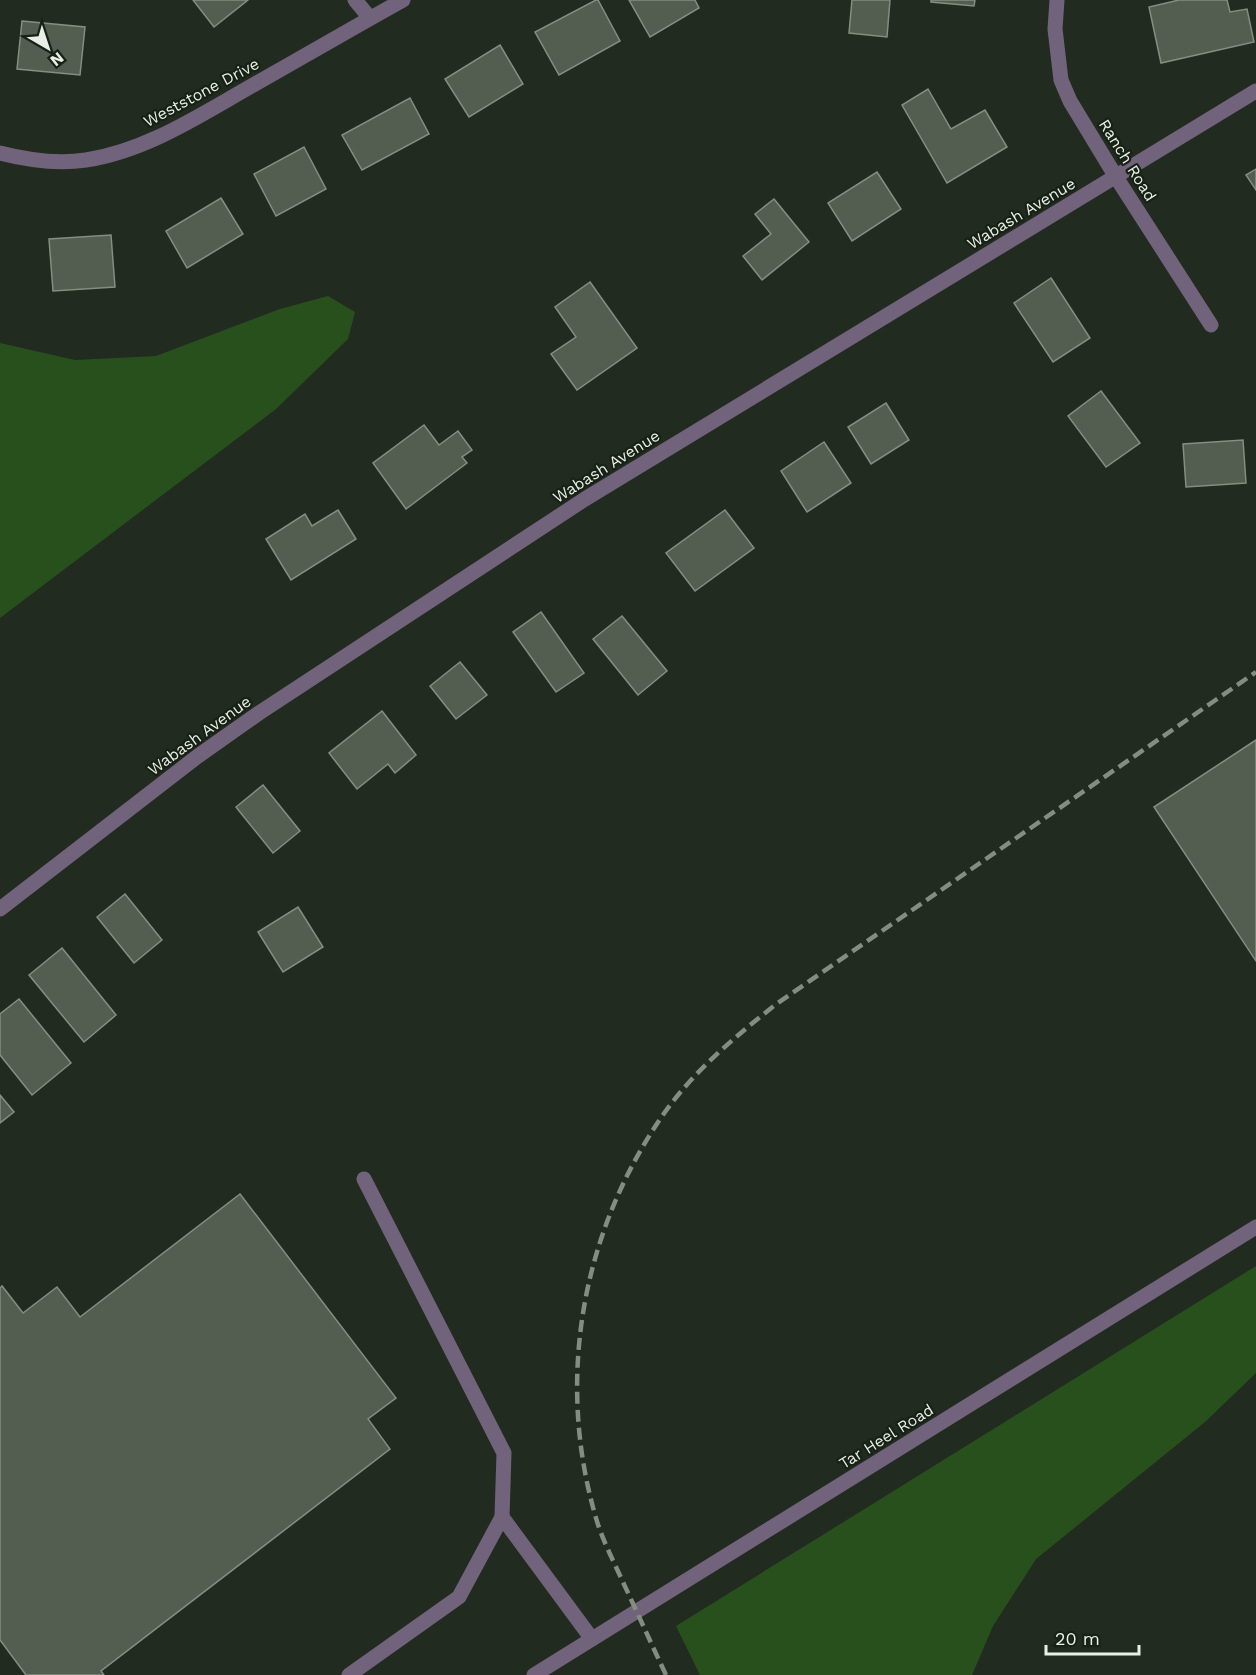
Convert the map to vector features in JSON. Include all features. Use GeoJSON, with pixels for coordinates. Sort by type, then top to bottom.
{"type":"FeatureCollection","features":[{"type":"Feature","properties":{"kind":"street"},"geometry":{"type":"LineString","coordinates":[[355,0],[370,18]]}},
{"type":"Feature","properties":{"kind":"street","name":"Weststone Drive"},"geometry":{"type":"LineString","coordinates":[[0,153],[20,158],[64,162],[86,160],[129,150],[181,126],[403,0]]}},
{"type":"Feature","properties":{"kind":"street","name":"Ranch Road"},"geometry":{"type":"LineString","coordinates":[[1057,0],[1055,29],[1061,80],[1070,101],[1211,325]]}},
{"type":"Feature","properties":{"kind":"street","name":"Wabash Avenue"},"geometry":{"type":"LineString","coordinates":[[0,909],[198,756],[259,713],[585,499],[1256,91]]}},
{"type":"Feature","properties":{"kind":"street"},"geometry":{"type":"LineString","coordinates":[[349,1675],[459,1597],[502,1517],[504,1453],[363,1179]]}},
{"type":"Feature","properties":{"kind":"street","name":"Tar Heel Road"},"geometry":{"type":"LineString","coordinates":[[534,1675],[1256,1227]]}},
{"type":"Feature","properties":{"kind":"street"},"geometry":{"type":"LineString","coordinates":[[502,1517],[592,1639]]}},
{"type":"Feature","properties":{"kind":"green space"},"geometry":{"type":"Polygon","coordinates":[[[328,296],[355,312],[348,339],[276,409],[0,618],[0,343],[75,360],[156,356],[280,309],[328,296]]]}},
{"type":"Feature","properties":{"kind":"green space"},"geometry":{"type":"Polygon","coordinates":[[[1256,1266],[1256,1373],[1205,1422],[1036,1559],[993,1626],[972,1675],[700,1675],[676,1626],[1256,1266]]]}},
{"type":"Feature","properties":{"kind":"building"},"geometry":{"type":"Polygon","coordinates":[[[193,0],[248,0],[214,27],[193,0]]]}},
{"type":"Feature","properties":{"kind":"building"},"geometry":{"type":"Polygon","coordinates":[[[596,0],[620,41],[559,75],[535,32],[596,0]]]}},
{"type":"Feature","properties":{"kind":"building"},"geometry":{"type":"Polygon","coordinates":[[[629,0],[695,0],[699,8],[650,37],[629,0]]]}},
{"type":"Feature","properties":{"kind":"building"},"geometry":{"type":"Polygon","coordinates":[[[852,0],[890,0],[887,37],[849,33],[852,0]]]}},
{"type":"Feature","properties":{"kind":"building"},"geometry":{"type":"Polygon","coordinates":[[[931,0],[975,0],[974,6],[931,2],[931,0]]]}},
{"type":"Feature","properties":{"kind":"building"},"geometry":{"type":"Polygon","coordinates":[[[1179,0],[1227,0],[1230,12],[1247,9],[1254,42],[1161,63],[1149,7],[1179,0]]]}},
{"type":"Feature","properties":{"kind":"building"},"geometry":{"type":"Polygon","coordinates":[[[22,21],[85,27],[80,75],[17,69],[22,21]]]}},
{"type":"Feature","properties":{"kind":"building"},"geometry":{"type":"Polygon","coordinates":[[[500,45],[523,84],[469,117],[445,79],[500,45]]]}},
{"type":"Feature","properties":{"kind":"building"},"geometry":{"type":"Polygon","coordinates":[[[928,89],[951,129],[985,110],[1007,147],[947,183],[902,105],[928,89]]]}},
{"type":"Feature","properties":{"kind":"building"},"geometry":{"type":"Polygon","coordinates":[[[410,98],[429,134],[362,170],[342,135],[410,98]]]}},
{"type":"Feature","properties":{"kind":"building"},"geometry":{"type":"Polygon","coordinates":[[[304,147],[326,189],[276,216],[254,174],[304,147]]]}},
{"type":"Feature","properties":{"kind":"building"},"geometry":{"type":"Polygon","coordinates":[[[1256,169],[1256,190],[1246,175],[1256,169]]]}},
{"type":"Feature","properties":{"kind":"building"},"geometry":{"type":"Polygon","coordinates":[[[877,172],[901,209],[852,241],[828,203],[877,172]]]}},
{"type":"Feature","properties":{"kind":"building"},"geometry":{"type":"Polygon","coordinates":[[[221,198],[243,234],[187,268],[166,231],[221,198]]]}},
{"type":"Feature","properties":{"kind":"building"},"geometry":{"type":"Polygon","coordinates":[[[774,199],[809,242],[762,280],[743,256],[771,234],[755,214],[774,199]]]}},
{"type":"Feature","properties":{"kind":"building"},"geometry":{"type":"Polygon","coordinates":[[[111,235],[115,287],[53,291],[49,239],[111,235]]]}},
{"type":"Feature","properties":{"kind":"building"},"geometry":{"type":"Polygon","coordinates":[[[1051,278],[1090,338],[1053,362],[1014,303],[1051,278]]]}},
{"type":"Feature","properties":{"kind":"building"},"geometry":{"type":"Polygon","coordinates":[[[590,282],[637,348],[577,390],[551,354],[576,337],[555,307],[590,282]]]}},
{"type":"Feature","properties":{"kind":"building"},"geometry":{"type":"Polygon","coordinates":[[[1101,391],[1140,443],[1106,467],[1068,416],[1101,391]]]}},
{"type":"Feature","properties":{"kind":"building"},"geometry":{"type":"Polygon","coordinates":[[[886,403],[909,440],[871,464],[848,427],[886,403]]]}},
{"type":"Feature","properties":{"kind":"building"},"geometry":{"type":"Polygon","coordinates":[[[424,425],[439,445],[458,431],[472,450],[462,457],[467,463],[406,509],[373,463],[424,425]]]}},
{"type":"Feature","properties":{"kind":"building"},"geometry":{"type":"Polygon","coordinates":[[[1243,440],[1246,483],[1186,487],[1183,444],[1243,440]]]}},
{"type":"Feature","properties":{"kind":"building"},"geometry":{"type":"Polygon","coordinates":[[[824,442],[851,483],[807,512],[781,471],[824,442]]]}},
{"type":"Feature","properties":{"kind":"building"},"geometry":{"type":"Polygon","coordinates":[[[338,510],[356,539],[291,580],[266,539],[305,514],[312,526],[338,510]]]}},
{"type":"Feature","properties":{"kind":"building"},"geometry":{"type":"Polygon","coordinates":[[[725,510],[754,548],[695,591],[666,553],[725,510]]]}},
{"type":"Feature","properties":{"kind":"building"},"geometry":{"type":"Polygon","coordinates":[[[541,612],[584,673],[556,692],[513,632],[541,612]]]}},
{"type":"Feature","properties":{"kind":"building"},"geometry":{"type":"Polygon","coordinates":[[[622,616],[667,671],[638,695],[593,639],[622,616]]]}},
{"type":"Feature","properties":{"kind":"building"},"geometry":{"type":"Polygon","coordinates":[[[460,662],[487,695],[456,719],[430,686],[460,662]]]}},
{"type":"Feature","properties":{"kind":"building"},"geometry":{"type":"Polygon","coordinates":[[[382,711],[416,755],[395,773],[388,764],[357,789],[329,753],[382,711]]]}},
{"type":"Feature","properties":{"kind":"building"},"geometry":{"type":"Polygon","coordinates":[[[1256,740],[1256,961],[1154,807],[1256,740]]]}},
{"type":"Feature","properties":{"kind":"building"},"geometry":{"type":"Polygon","coordinates":[[[263,785],[300,831],[273,853],[236,807],[263,785]]]}},
{"type":"Feature","properties":{"kind":"building"},"geometry":{"type":"Polygon","coordinates":[[[125,894],[162,940],[134,963],[97,917],[125,894]]]}},
{"type":"Feature","properties":{"kind":"building"},"geometry":{"type":"Polygon","coordinates":[[[298,907],[323,947],[283,972],[258,932],[298,907]]]}},
{"type":"Feature","properties":{"kind":"building"},"geometry":{"type":"Polygon","coordinates":[[[62,948],[116,1015],[84,1042],[29,975],[62,948]]]}},
{"type":"Feature","properties":{"kind":"building"},"geometry":{"type":"Polygon","coordinates":[[[19,999],[71,1063],[32,1095],[0,1055],[0,1014],[19,999]]]}},
{"type":"Feature","properties":{"kind":"building"},"geometry":{"type":"Polygon","coordinates":[[[0,1095],[14,1112],[0,1123],[0,1095]]]}},
{"type":"Feature","properties":{"kind":"building"},"geometry":{"type":"Polygon","coordinates":[[[240,1194],[396,1398],[368,1419],[390,1449],[101,1671],[104,1675],[26,1675],[0,1640],[0,1288],[2,1286],[23,1313],[57,1287],[80,1317],[240,1194]]]}},
{"type":"Feature","properties":{"kind":"railway"},"geometry":{"type":"LineString","coordinates":[[666,1675],[598,1526],[584,1465],[578,1413],[578,1360],[584,1307],[596,1256],[613,1206],[637,1158],[665,1112],[689,1082],[731,1041],[775,1005],[1256,672]]}}]}
